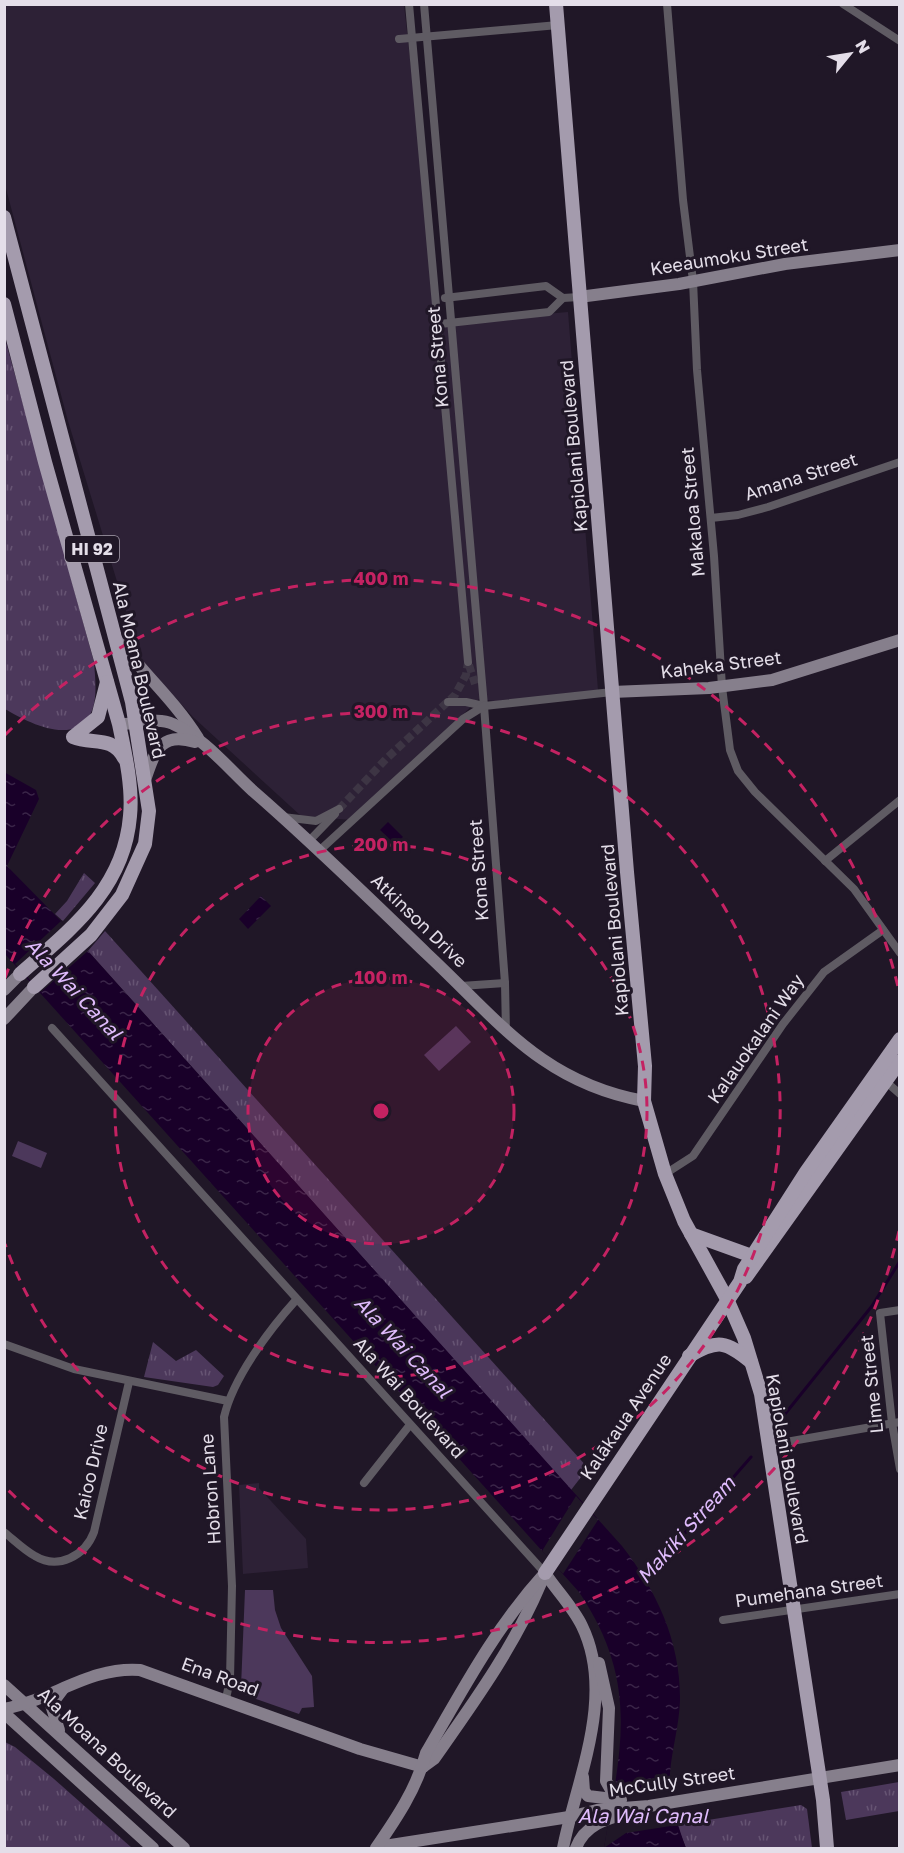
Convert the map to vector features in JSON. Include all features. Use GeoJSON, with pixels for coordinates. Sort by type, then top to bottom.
{"type":"FeatureCollection","features":[{"type":"Feature","properties":{"kind":"main road","name":"Kapiolani Boulevard"},"geometry":{"type":"LineString","coordinates":[[556,4],[645,1066],[644,1101],[665,1174],[691,1234],[727,1299],[752,1364],[769,1445],[820,1778],[827,1848]]}},
{"type":"Feature","properties":{"kind":"main road","name":"Ala Moana Boulevard"},"geometry":{"type":"LineString","coordinates":[[4,217],[137,724],[149,811],[145,844],[122,895],[92,935],[34,987],[4,1019]]}},
{"type":"Feature","properties":{"kind":"main road","name":"Keeaumoku Street"},"geometry":{"type":"LineString","coordinates":[[579,297],[693,281],[785,264],[900,250]]}},
{"type":"Feature","properties":{"kind":"main road","name":"Ala Moana Boulevard"},"geometry":{"type":"LineString","coordinates":[[4,304],[45,462],[119,724],[126,762],[130,816],[122,850],[108,887],[73,927],[4,990]]}},
{"type":"Feature","properties":{"kind":"main road"},"geometry":{"type":"LineString","coordinates":[[116,638],[139,668],[180,709],[202,744]]}},
{"type":"Feature","properties":{"kind":"main road","name":"Kaheka Street"},"geometry":{"type":"LineString","coordinates":[[612,692],[722,687],[780,679],[900,640]]}},
{"type":"Feature","properties":{"kind":"main road"},"geometry":{"type":"LineString","coordinates":[[107,681],[98,717],[73,737],[82,741],[106,741],[117,747],[126,762]]}},
{"type":"Feature","properties":{"kind":"main road","name":"Atkinson Drive"},"geometry":{"type":"LineString","coordinates":[[119,724],[152,721],[174,724],[202,744],[309,841],[529,1052],[579,1081],[623,1097],[644,1101]]}},
{"type":"Feature","properties":{"kind":"main road"},"geometry":{"type":"LineString","coordinates":[[145,780],[159,747],[169,739],[183,738],[202,744]]}},
{"type":"Feature","properties":{"kind":"main road","name":"Kalākaua Avenue"},"geometry":{"type":"LineString","coordinates":[[377,1848],[402,1808],[423,1767],[426,1754],[473,1671],[513,1609],[545,1573],[686,1358],[740,1282],[752,1256],[874,1071],[900,1039]]}},
{"type":"Feature","properties":{"kind":"main road","name":"Kalākaua Avenue"},"geometry":{"type":"LineString","coordinates":[[740,1282],[750,1275],[900,1061]]}},
{"type":"Feature","properties":{"kind":"main road"},"geometry":{"type":"LineString","coordinates":[[691,1234],[752,1256]]}},
{"type":"Feature","properties":{"kind":"main road"},"geometry":{"type":"LineString","coordinates":[[686,1358],[707,1346],[720,1344],[734,1348],[752,1364]]}},
{"type":"Feature","properties":{"kind":"main road","name":"Kalākaua Avenue"},"geometry":{"type":"LineString","coordinates":[[423,1767],[434,1759],[484,1688],[527,1616],[545,1573]]}},
{"type":"Feature","properties":{"kind":"main road","name":"Ala Wai Boulevard"},"geometry":{"type":"LineString","coordinates":[[545,1573],[580,1623],[592,1653],[596,1684],[595,1707],[584,1763],[569,1816],[563,1848]]}},
{"type":"Feature","properties":{"kind":"main road"},"geometry":{"type":"LineString","coordinates":[[580,1623],[595,1650],[607,1693],[609,1731],[606,1778],[611,1796]]}},
{"type":"Feature","properties":{"kind":"main road","name":"Ena Road"},"geometry":{"type":"LineString","coordinates":[[4,1711],[28,1704],[102,1672],[130,1669],[157,1674],[360,1749],[423,1767]]}},
{"type":"Feature","properties":{"kind":"main road","name":"Ala Moana Boulevard"},"geometry":{"type":"LineString","coordinates":[[4,1685],[28,1704],[184,1848]]}},
{"type":"Feature","properties":{"kind":"main road"},"geometry":{"type":"LineString","coordinates":[[61,1735],[53,1717],[51,1705],[64,1688]]}},
{"type":"Feature","properties":{"kind":"main road"},"geometry":{"type":"LineString","coordinates":[[4,1711],[153,1848]]}},
{"type":"Feature","properties":{"kind":"main road"},"geometry":{"type":"LineString","coordinates":[[584,1763],[585,1794],[611,1796],[649,1806]]}},
{"type":"Feature","properties":{"kind":"main road","name":"McCully Street"},"geometry":{"type":"LineString","coordinates":[[377,1848],[597,1810],[649,1806],[900,1765]]}},
{"type":"Feature","properties":{"kind":"main road"},"geometry":{"type":"LineString","coordinates":[[576,1848],[586,1831],[606,1820],[649,1806]]}},
{"type":"Feature","properties":{"kind":"main road","name":"Kapiolani Boulevard"},"geometry":{"type":"LineString","coordinates":[[826,1827],[832,1848]]}},
{"type":"Feature","properties":{"kind":"street","name":"Kona Street"},"geometry":{"type":"LineString","coordinates":[[409,4],[440,324],[468,662]]}},
{"type":"Feature","properties":{"kind":"street","name":"Kona Street"},"geometry":{"type":"LineString","coordinates":[[424,4],[453,321],[484,706],[505,983],[506,1032]]}},
{"type":"Feature","properties":{"kind":"street","name":"Makaloa Street"},"geometry":{"type":"LineString","coordinates":[[667,4],[683,200],[693,281],[697,370],[711,518],[722,687],[730,750],[738,771],[785,825],[854,889],[900,953]]}},
{"type":"Feature","properties":{"kind":"street"},"geometry":{"type":"LineString","coordinates":[[843,4],[900,41]]}},
{"type":"Feature","properties":{"kind":"street"},"geometry":{"type":"LineString","coordinates":[[399,39],[558,24]]}},
{"type":"Feature","properties":{"kind":"street","name":"Keeaumoku Street"},"geometry":{"type":"LineString","coordinates":[[437,299],[546,286],[563,298],[579,297]]}},
{"type":"Feature","properties":{"kind":"street","name":"Keeaumoku Street"},"geometry":{"type":"LineString","coordinates":[[440,324],[549,312],[563,298]]}},
{"type":"Feature","properties":{"kind":"street","name":"Amana Street"},"geometry":{"type":"LineString","coordinates":[[711,518],[738,515],[768,507],[900,462]]}},
{"type":"Feature","properties":{"kind":"street","name":"Kona Street"},"geometry":{"type":"LineString","coordinates":[[476,687],[484,706]]}},
{"type":"Feature","properties":{"kind":"street"},"geometry":{"type":"LineString","coordinates":[[448,702],[466,702],[484,706],[612,692]]}},
{"type":"Feature","properties":{"kind":"street"},"geometry":{"type":"LineString","coordinates":[[319,851],[463,720],[484,706]]}},
{"type":"Feature","properties":{"kind":"street"},"geometry":{"type":"LineString","coordinates":[[825,861],[900,800]]}},
{"type":"Feature","properties":{"kind":"street"},"geometry":{"type":"LineString","coordinates":[[283,817],[316,820],[339,809],[309,841]]}},
{"type":"Feature","properties":{"kind":"street","name":"Kalauokalani Way"},"geometry":{"type":"LineString","coordinates":[[665,1174],[693,1156],[744,1086],[783,1024],[824,972],[883,930]]}},
{"type":"Feature","properties":{"kind":"street"},"geometry":{"type":"LineString","coordinates":[[461,986],[505,983]]}},
{"type":"Feature","properties":{"kind":"street","name":"Ala Wai Boulevard"},"geometry":{"type":"LineString","coordinates":[[52,1028],[409,1426],[545,1573]]}},
{"type":"Feature","properties":{"kind":"street"},"geometry":{"type":"LineString","coordinates":[[874,1071],[900,1094]]}},
{"type":"Feature","properties":{"kind":"street"},"geometry":{"type":"LineString","coordinates":[[4,1344],[74,1369],[228,1401],[266,1339],[296,1300]]}},
{"type":"Feature","properties":{"kind":"street","name":"Lime Street"},"geometry":{"type":"LineString","coordinates":[[900,1310],[880,1313],[896,1423],[900,1469]]}},
{"type":"Feature","properties":{"kind":"street","name":"Kaioo Drive"},"geometry":{"type":"LineString","coordinates":[[4,1532],[35,1556],[49,1561],[67,1559],[87,1546],[94,1532],[129,1382]]}},
{"type":"Feature","properties":{"kind":"street","name":"Hobron Lane"},"geometry":{"type":"LineString","coordinates":[[226,1699],[230,1678],[232,1586],[223,1427],[228,1401]]}},
{"type":"Feature","properties":{"kind":"street"},"geometry":{"type":"LineString","coordinates":[[769,1445],[896,1423]]}},
{"type":"Feature","properties":{"kind":"street"},"geometry":{"type":"LineString","coordinates":[[364,1483],[409,1426]]}},
{"type":"Feature","properties":{"kind":"street","name":"Pumehana Street"},"geometry":{"type":"LineString","coordinates":[[723,1620],[900,1594]]}},
{"type":"Feature","properties":{"kind":"shaded area"},"geometry":{"type":"Polygon","coordinates":[[[4,5],[404,5],[440,323],[568,312],[598,690],[502,702],[479,699],[352,820],[301,816],[193,717],[141,660],[68,421],[5,185],[4,5]]]}},
{"type":"Feature","properties":{"kind":"shaded area"},"geometry":{"type":"Polygon","coordinates":[[[259,1483],[259,1488],[306,1539],[308,1568],[243,1574],[239,1485],[259,1483]]]}},
{"type":"Feature","properties":{"kind":"green space"},"geometry":{"type":"Polygon","coordinates":[[[4,335],[94,662],[95,701],[91,713],[83,723],[73,729],[50,729],[25,720],[5,709],[4,335]]]}},
{"type":"Feature","properties":{"kind":"green space"},"geometry":{"type":"Polygon","coordinates":[[[84,873],[95,883],[63,921],[55,914],[67,901],[84,873]]]}},
{"type":"Feature","properties":{"kind":"green space"},"geometry":{"type":"Polygon","coordinates":[[[105,931],[588,1468],[571,1490],[88,951],[105,931]]]}},
{"type":"Feature","properties":{"kind":"green space"},"geometry":{"type":"Polygon","coordinates":[[[456,1026],[471,1042],[439,1071],[424,1055],[456,1026]]]}},
{"type":"Feature","properties":{"kind":"green space"},"geometry":{"type":"Polygon","coordinates":[[[18,1141],[47,1153],[41,1168],[12,1156],[18,1141]]]}},
{"type":"Feature","properties":{"kind":"green space"},"geometry":{"type":"Polygon","coordinates":[[[153,1342],[176,1361],[196,1350],[224,1376],[218,1385],[213,1387],[144,1377],[153,1342]]]}},
{"type":"Feature","properties":{"kind":"green space"},"geometry":{"type":"Polygon","coordinates":[[[245,1590],[273,1590],[275,1610],[281,1628],[312,1676],[314,1707],[302,1708],[299,1714],[245,1695],[241,1687],[245,1590]]]}},
{"type":"Feature","properties":{"kind":"green space"},"geometry":{"type":"Polygon","coordinates":[[[5,1742],[15,1747],[54,1779],[132,1848],[5,1848],[5,1742]]]}},
{"type":"Feature","properties":{"kind":"green space"},"geometry":{"type":"Polygon","coordinates":[[[899,1782],[899,1811],[846,1820],[841,1792],[899,1782]]]}},
{"type":"Feature","properties":{"kind":"green space"},"geometry":{"type":"Polygon","coordinates":[[[801,1805],[807,1809],[812,1848],[686,1848],[677,1825],[801,1805]]]}},
{"type":"Feature","properties":{"kind":"water","name":"Ala Wai Canal"},"geometry":{"type":"Polygon","coordinates":[[[4,772],[36,790],[39,799],[7,866],[61,921],[635,1563],[665,1619],[676,1659],[680,1701],[670,1782],[674,1811],[686,1848],[604,1848],[616,1779],[621,1717],[618,1687],[611,1656],[598,1625],[579,1592],[5,954],[4,772]]]}},
{"type":"Feature","properties":{"kind":"water"},"geometry":{"type":"Polygon","coordinates":[[[388,822],[403,837],[395,844],[380,830],[388,822]]]}},
{"type":"Feature","properties":{"kind":"water"},"geometry":{"type":"Polygon","coordinates":[[[261,896],[271,906],[248,929],[239,919],[261,896]]]}},
{"type":"Feature","properties":{"kind":"pier"},"geometry":{"type":"Polygon","coordinates":[[[61,921],[88,951],[41,992],[15,964],[61,921]]]}},
{"type":"Feature","properties":{"kind":"pier"},"geometry":{"type":"Polygon","coordinates":[[[576,1496],[598,1520],[563,1574],[542,1551],[576,1496]]]}},
{"type":"Feature","properties":{"kind":"pier"},"geometry":{"type":"Polygon","coordinates":[[[615,1780],[620,1790],[629,1793],[671,1786],[677,1825],[626,1833],[604,1848],[615,1780]]]}},
{"type":"Feature","properties":{"kind":"waterway","name":"Makiki Stream"},"geometry":{"type":"LineString","coordinates":[[785,1414],[872,1306],[900,1261]]}},
{"type":"Feature","properties":{"kind":"waterway","name":"Makiki Stream"},"geometry":{"type":"LineString","coordinates":[[644,1580],[751,1457]]}},
{"type":"Feature","properties":{"kind":"tunnel"},"geometry":{"type":"LineString","coordinates":[[339,809],[386,759],[455,695],[466,675],[468,662]]}},
{"type":"Feature","properties":{"kind":"tunnel"},"geometry":{"type":"LineString","coordinates":[[469,665],[476,687]]}}]}
